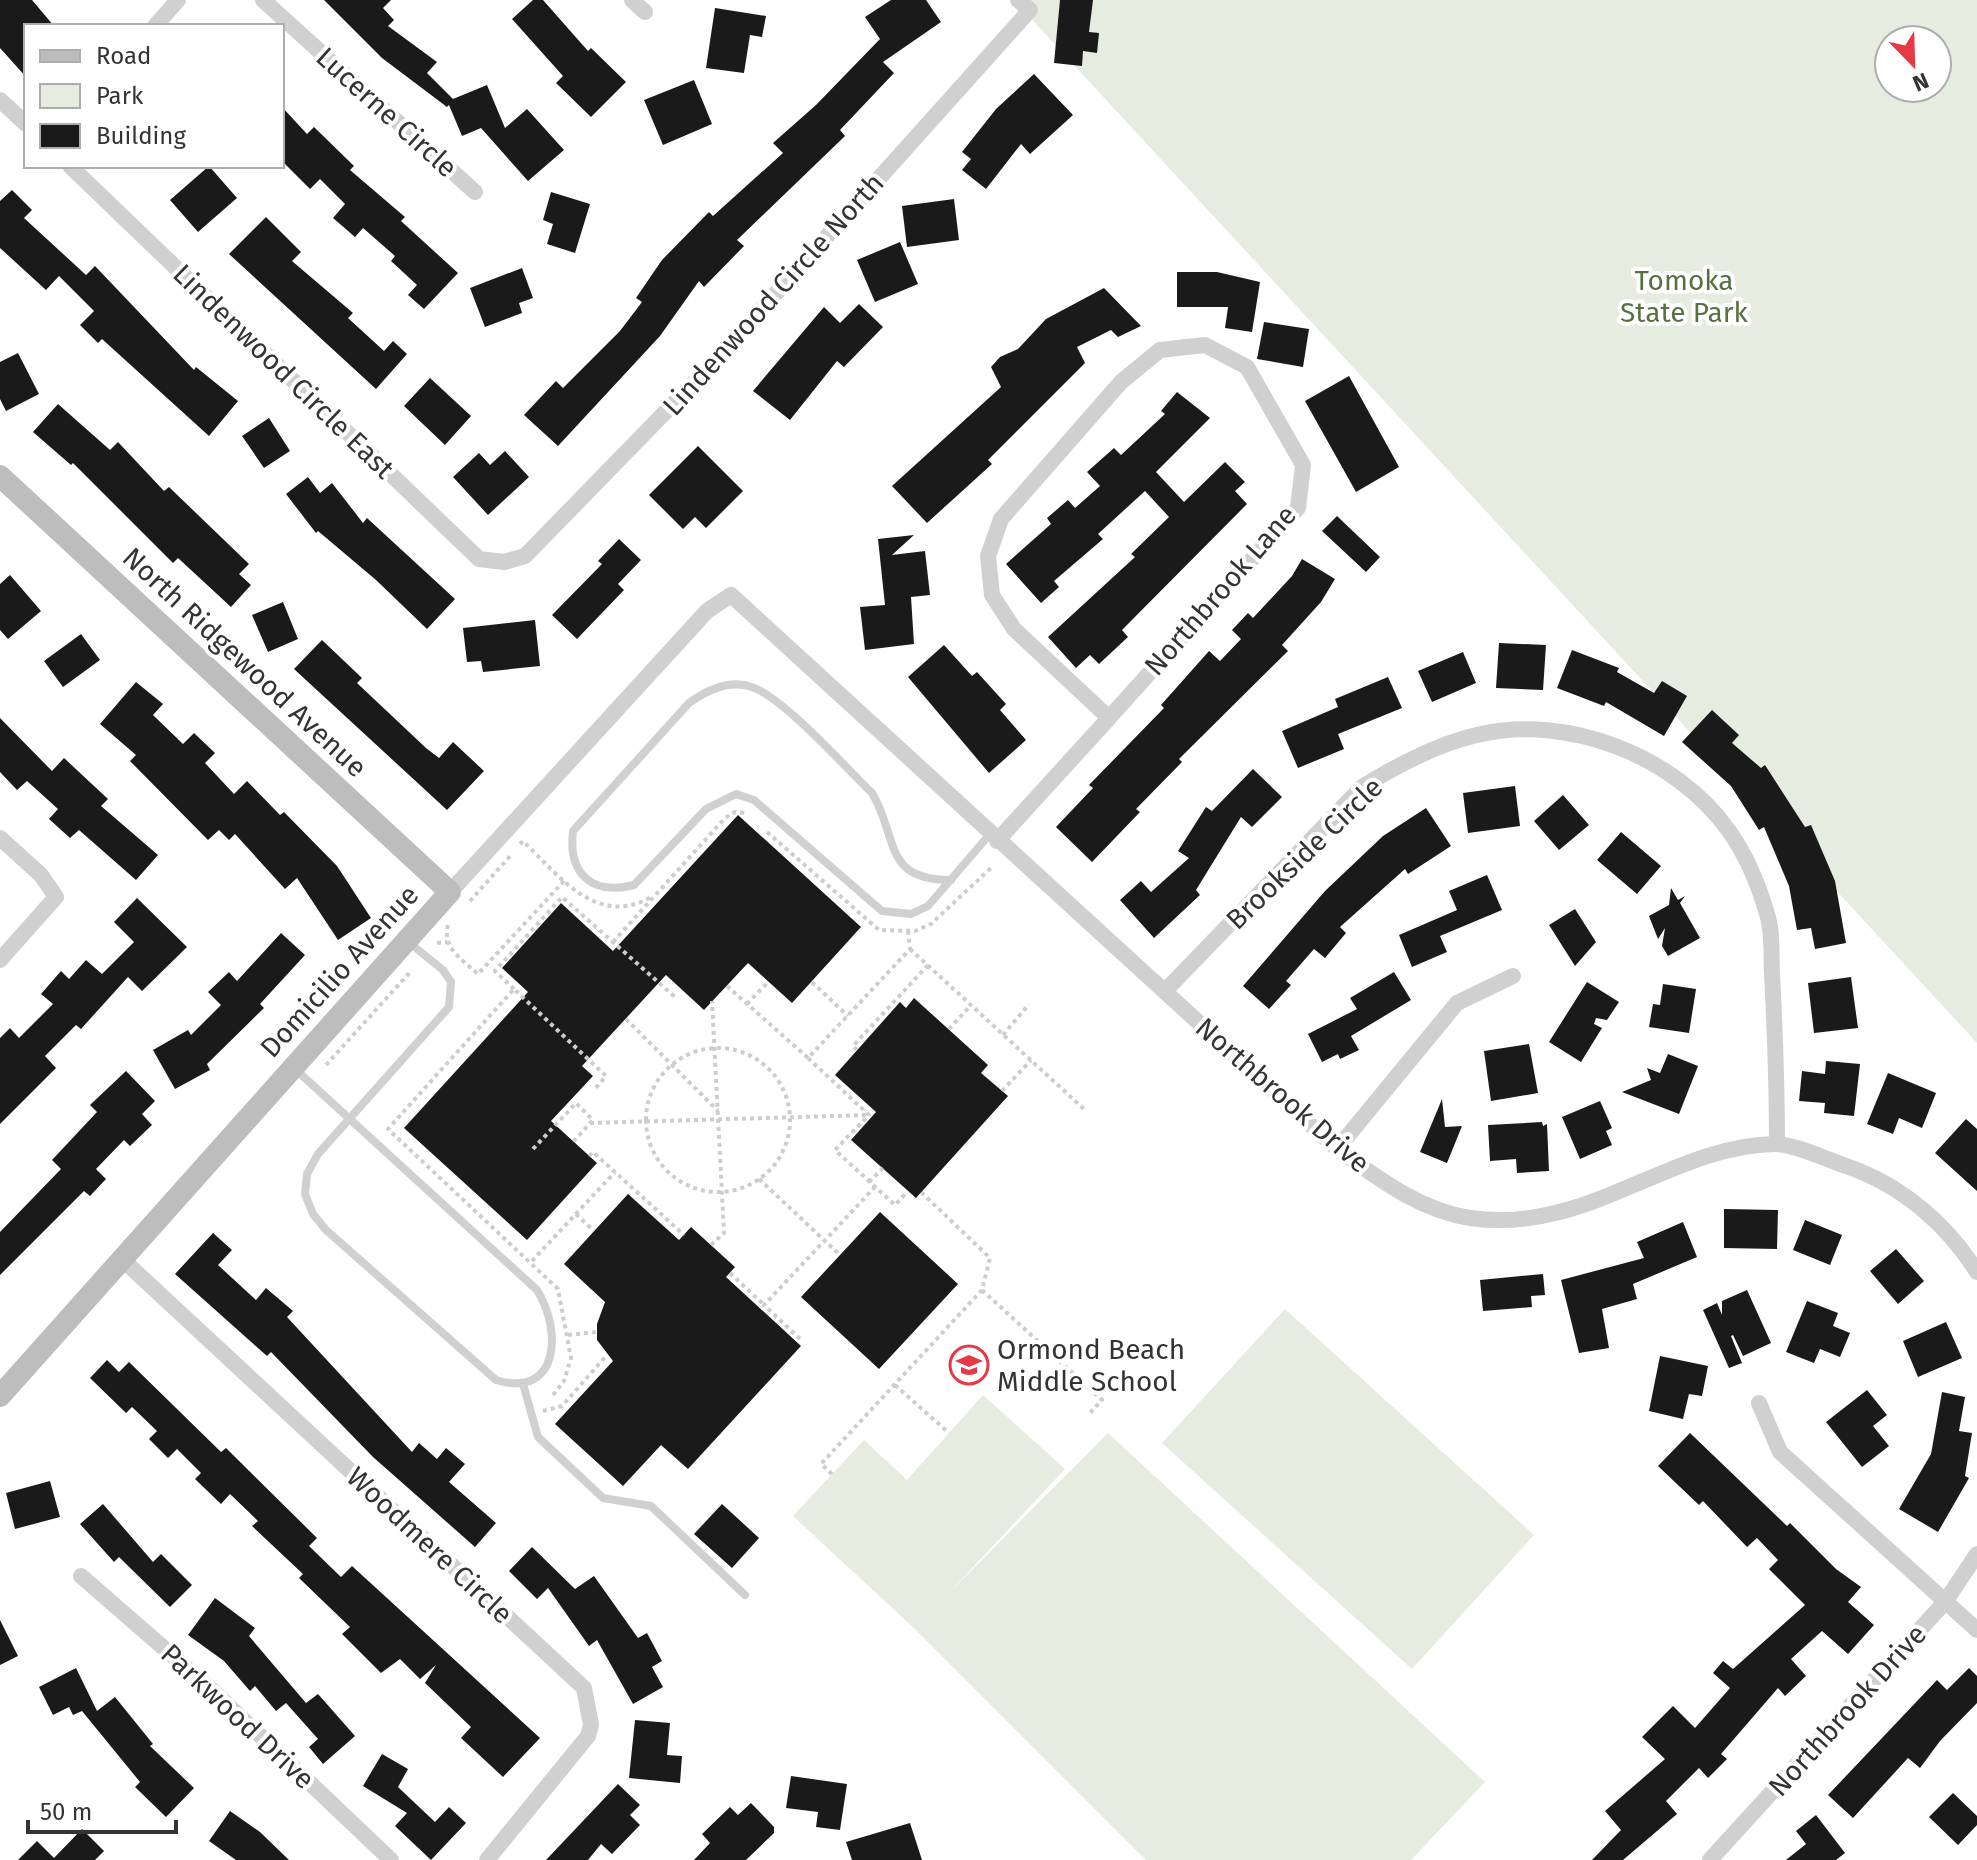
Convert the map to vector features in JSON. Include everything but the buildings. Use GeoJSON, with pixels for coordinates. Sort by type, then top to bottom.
{"type":"FeatureCollection","features":[{"type":"Feature","properties":{"kind":"street"},"geometry":{"type":"LineString","coordinates":[[157,24],[178,0]]}},
{"type":"Feature","properties":{"kind":"street","name":"Lucerne Circle"},"geometry":{"type":"LineString","coordinates":[[263,0],[475,192]]}},
{"type":"Feature","properties":{"kind":"street"},"geometry":{"type":"LineString","coordinates":[[632,0],[645,12]]}},
{"type":"Feature","properties":{"kind":"street","name":"Lindenwood Circle North"},"geometry":{"type":"LineString","coordinates":[[504,562],[525,556],[717,359],[1024,5]]}},
{"type":"Feature","properties":{"kind":"street"},"geometry":{"type":"LineString","coordinates":[[0,100],[24,122]]}},
{"type":"Feature","properties":{"kind":"street","name":"Lindenwood Circle East"},"geometry":{"type":"LineString","coordinates":[[72,168],[479,559],[504,562]]}},
{"type":"Feature","properties":{"kind":"street","name":"Northbrook Lane"},"geometry":{"type":"LineString","coordinates":[[994,838],[1109,718],[1298,508],[1303,465],[1254,379],[1247,367],[1205,345],[1160,350],[1121,382],[1001,519],[988,556],[992,595],[1014,629],[1109,718]]}},
{"type":"Feature","properties":{"kind":"street","name":"North Ridgewood Avenue"},"geometry":{"type":"LineString","coordinates":[[0,476],[458,898]]}},
{"type":"Feature","properties":{"kind":"street","name":"Domicilio Avenue"},"geometry":{"type":"LineString","coordinates":[[0,1396],[407,941],[458,898],[707,611],[731,595]]}},
{"type":"Feature","properties":{"kind":"street","name":"Northbrook Drive"},"geometry":{"type":"LineString","coordinates":[[731,595],[1337,1149],[1405,1197],[1470,1218],[1519,1218],[1563,1213],[1724,1151],[1777,1144],[1886,1180],[1956,1239],[1977,1272]]}},
{"type":"Feature","properties":{"kind":"street","name":"Brookside Circle"},"geometry":{"type":"LineString","coordinates":[[1165,991],[1362,787],[1395,766],[1477,735],[1537,729],[1584,736],[1632,753],[1670,775],[1707,806],[1730,832],[1754,878],[1769,917],[1777,1144]]}},
{"type":"Feature","properties":{"kind":"street"},"geometry":{"type":"LineString","coordinates":[[0,838],[41,875],[56,897],[0,960]]}},
{"type":"Feature","properties":{"kind":"street"},"geometry":{"type":"LineString","coordinates":[[1337,1149],[1457,1003],[1513,976]]}},
{"type":"Feature","properties":{"kind":"street","name":"Woodmere Circle"},"geometry":{"type":"LineString","coordinates":[[123,1260],[584,1688],[591,1725],[588,1736],[487,1860]]}},
{"type":"Feature","properties":{"kind":"street"},"geometry":{"type":"LineString","coordinates":[[1759,1403],[1780,1452],[1977,1630]]}},
{"type":"Feature","properties":{"kind":"street","name":"Northbrook Drive"},"geometry":{"type":"LineString","coordinates":[[1710,1860],[1945,1602],[1977,1554]]}},
{"type":"Feature","properties":{"kind":"street","name":"Parkwood Drive"},"geometry":{"type":"LineString","coordinates":[[81,1576],[212,1690],[391,1860]]}},
{"type":"Feature","properties":{"kind":"lane"},"geometry":{"type":"LineString","coordinates":[[951,880],[932,880],[906,871],[893,853],[882,810],[872,793],[772,698],[751,686],[726,685],[705,691],[689,703],[580,822],[573,831],[570,855],[581,875],[598,886],[617,890],[634,885],[706,809],[736,794],[754,800],[882,911],[911,914],[928,906],[994,838]]}},
{"type":"Feature","properties":{"kind":"lane"},"geometry":{"type":"LineString","coordinates":[[293,1068],[349,1118],[537,1290],[546,1305],[552,1347],[547,1366],[535,1381],[517,1386],[496,1380],[313,1214],[305,1194],[307,1174],[318,1154],[349,1118],[449,1007],[451,982],[443,970],[407,941]]}},
{"type":"Feature","properties":{"kind":"lane"},"geometry":{"type":"LineString","coordinates":[[523,1384],[538,1437],[603,1498],[651,1506],[745,1595]]}},
{"type":"Feature","properties":{"kind":"path"},"geometry":{"type":"LineString","coordinates":[[613,942],[725,818],[735,812],[745,812],[865,921],[879,930],[908,931],[931,924],[992,867]]}},
{"type":"Feature","properties":{"kind":"path"},"geometry":{"type":"LineString","coordinates":[[458,898],[523,841],[571,887],[600,906],[618,908],[636,905],[657,894]]}},
{"type":"Feature","properties":{"kind":"path"},"geometry":{"type":"LineString","coordinates":[[458,915],[448,925],[447,942],[478,974],[564,881]]}},
{"type":"Feature","properties":{"kind":"path"},"geometry":{"type":"LineString","coordinates":[[571,887],[495,971],[606,1076],[594,1090]]}},
{"type":"Feature","properties":{"kind":"path"},"geometry":{"type":"LineString","coordinates":[[562,897],[675,997]]}},
{"type":"Feature","properties":{"kind":"path"},"geometry":{"type":"LineString","coordinates":[[908,931],[910,949],[1085,1110]]}},
{"type":"Feature","properties":{"kind":"path"},"geometry":{"type":"LineString","coordinates":[[437,943],[447,942]]}},
{"type":"Feature","properties":{"kind":"path"},"geometry":{"type":"LineString","coordinates":[[808,1058],[910,949]]}},
{"type":"Feature","properties":{"kind":"path"},"geometry":{"type":"LineString","coordinates":[[857,1050],[853,1046],[928,965]]}},
{"type":"Feature","properties":{"kind":"path"},"geometry":{"type":"LineString","coordinates":[[326,1065],[412,970]]}},
{"type":"Feature","properties":{"kind":"path"},"geometry":{"type":"LineString","coordinates":[[747,1004],[769,981]]}},
{"type":"Feature","properties":{"kind":"path"},"geometry":{"type":"LineString","coordinates":[[812,982],[848,1016]]}},
{"type":"Feature","properties":{"kind":"path"},"geometry":{"type":"LineString","coordinates":[[727,986],[869,1115]]}},
{"type":"Feature","properties":{"kind":"path"},"geometry":{"type":"LineString","coordinates":[[514,989],[388,1129],[532,1261],[558,1289],[571,1358],[564,1381],[553,1395]]}},
{"type":"Feature","properties":{"kind":"path"},"geometry":{"type":"LineString","coordinates":[[711,1245],[724,1233],[712,1001]]}},
{"type":"Feature","properties":{"kind":"path"},"geometry":{"type":"LineString","coordinates":[[1003,1035],[1029,1004]]}},
{"type":"Feature","properties":{"kind":"path"},"geometry":{"type":"LineString","coordinates":[[949,1029],[971,1005]]}},
{"type":"Feature","properties":{"kind":"path"},"geometry":{"type":"LineString","coordinates":[[626,1019],[719,1113]]}},
{"type":"Feature","properties":{"kind":"path"},"geometry":{"type":"LineString","coordinates":[[715,1049],[750,1055],[771,1070],[784,1091],[790,1118],[788,1140],[777,1162],[759,1179],[739,1190],[694,1189],[674,1178],[658,1162],[649,1141],[646,1122],[650,1097],[660,1077],[672,1066],[702,1050],[715,1049]]}},
{"type":"Feature","properties":{"kind":"path"},"geometry":{"type":"LineString","coordinates":[[1002,1091],[1031,1060]]}},
{"type":"Feature","properties":{"kind":"path"},"geometry":{"type":"LineString","coordinates":[[533,1149],[576,1103],[593,1120],[574,1141]]}},
{"type":"Feature","properties":{"kind":"path"},"geometry":{"type":"LineString","coordinates":[[590,1123],[869,1115]]}},
{"type":"Feature","properties":{"kind":"path"},"geometry":{"type":"LineString","coordinates":[[869,1115],[835,1150],[895,1205],[908,1191]]}},
{"type":"Feature","properties":{"kind":"path"},"geometry":{"type":"LineString","coordinates":[[589,1156],[593,1152],[684,1235]]}},
{"type":"Feature","properties":{"kind":"path"},"geometry":{"type":"LineString","coordinates":[[869,1182],[883,1168]]}},
{"type":"Feature","properties":{"kind":"path"},"geometry":{"type":"LineString","coordinates":[[532,1261],[615,1172]]}},
{"type":"Feature","properties":{"kind":"path"},"geometry":{"type":"LineString","coordinates":[[759,1179],[840,1255]]}},
{"type":"Feature","properties":{"kind":"path"},"geometry":{"type":"LineString","coordinates":[[764,1305],[875,1187]]}},
{"type":"Feature","properties":{"kind":"path"},"geometry":{"type":"LineString","coordinates":[[832,1474],[821,1464],[982,1290],[990,1258],[921,1192]]}},
{"type":"Feature","properties":{"kind":"path"},"geometry":{"type":"LineString","coordinates":[[576,1214],[594,1231]]}},
{"type":"Feature","properties":{"kind":"path"},"geometry":{"type":"LineString","coordinates":[[730,1273],[800,1339]]}},
{"type":"Feature","properties":{"kind":"path"},"geometry":{"type":"LineString","coordinates":[[982,1290],[1102,1400],[1089,1414]]}},
{"type":"Feature","properties":{"kind":"path"},"geometry":{"type":"LineString","coordinates":[[568,1335],[597,1332]]}},
{"type":"Feature","properties":{"kind":"path"},"geometry":{"type":"LineString","coordinates":[[541,1412],[562,1406],[607,1355]]}},
{"type":"Feature","properties":{"kind":"path"},"geometry":{"type":"LineString","coordinates":[[895,1385],[949,1433]]}},
{"type":"Feature","properties":{"kind":"green space","name":"Tomoka State Park"},"geometry":{"type":"Polygon","coordinates":[[[1014,0],[1977,0],[1977,1043],[1014,0]]]}},
{"type":"Feature","properties":{"kind":"green space"},"geometry":{"type":"Polygon","coordinates":[[[1285,1309],[1534,1535],[1412,1669],[1162,1443],[1285,1309]]]}},
{"type":"Feature","properties":{"kind":"green space"},"geometry":{"type":"Polygon","coordinates":[[[983,1395],[1065,1469],[947,1595],[1108,1433],[1485,1782],[1411,1860],[1146,1860],[915,1629],[793,1516],[864,1440],[907,1480],[983,1395]]]}},
{"type":"Feature","properties":{"kind":"place","name":"Ormond Beach Middle School"},"geometry":{"type":"Point","coordinates":[969,1365]}}]}
